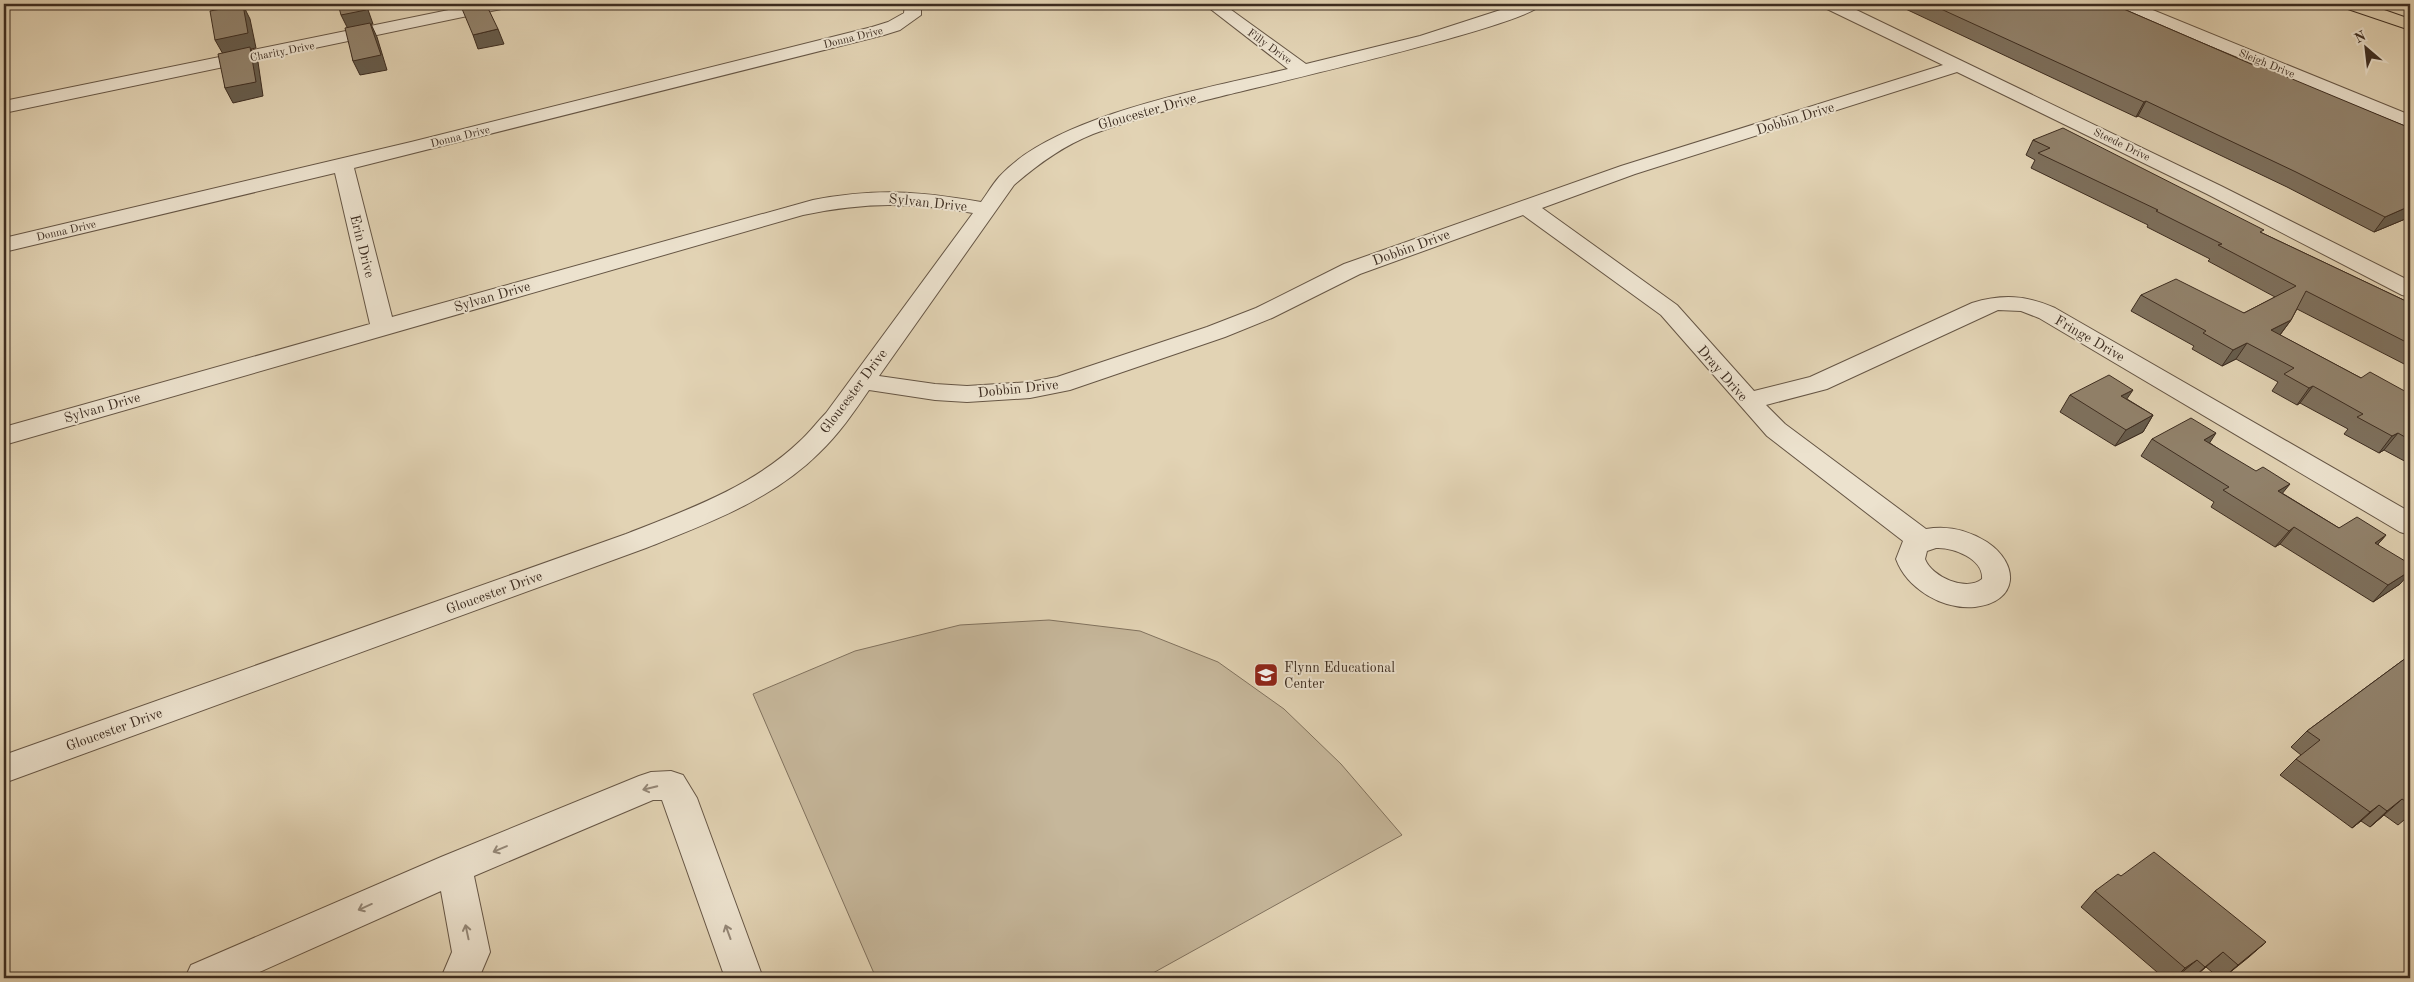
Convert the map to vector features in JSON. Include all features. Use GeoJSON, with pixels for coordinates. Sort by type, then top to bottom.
{"type":"FeatureCollection","features":[{"type":"Feature","properties":{"kind":"main road"},"geometry":{"type":"LineString","coordinates":[[2351,4],[2410,26]]}},
{"type":"Feature","properties":{"kind":"street","name":"Charity Drive"},"geometry":{"type":"LineString","coordinates":[[4,107],[501,4]]}},
{"type":"Feature","properties":{"kind":"street","name":"Filly Drive"},"geometry":{"type":"LineString","coordinates":[[1212,4],[1303,71]]}},
{"type":"Feature","properties":{"kind":"street","name":"Gloucester Drive"},"geometry":{"type":"LineString","coordinates":[[4,769],[636,541],[721,505],[779,472],[809,448],[835,420],[985,209],[1021,167],[1052,144],[1095,126],[1210,93],[1427,40],[1534,4]]}},
{"type":"Feature","properties":{"kind":"street","name":"Steede Drive"},"geometry":{"type":"LineString","coordinates":[[1830,4],[2407,285]]}},
{"type":"Feature","properties":{"kind":"street","name":"Sleigh Drive"},"geometry":{"type":"LineString","coordinates":[[2124,4],[2410,122]]}},
{"type":"Feature","properties":{"kind":"street","name":"Donna Drive"},"geometry":{"type":"LineString","coordinates":[[4,245],[343,165],[894,26],[912,9]]}},
{"type":"Feature","properties":{"kind":"street","name":"Dobbin Drive"},"geometry":{"type":"LineString","coordinates":[[862,381],[935,392],[967,394],[1030,390],[1061,384],[1145,358],[1231,326],[1264,313],[1352,269],[1628,170],[1959,66]]}},
{"type":"Feature","properties":{"kind":"street","name":"Erin Drive"},"geometry":{"type":"LineString","coordinates":[[343,165],[383,327]]}},
{"type":"Feature","properties":{"kind":"street","name":"Sylvan Drive"},"geometry":{"type":"LineString","coordinates":[[4,436],[799,209],[862,198],[912,198],[985,209]]}},
{"type":"Feature","properties":{"kind":"street","name":"Dray Drive"},"geometry":{"type":"LineString","coordinates":[[1526,207],[1669,310],[1748,402],[1800,450],[1921,540]]}},
{"type":"Feature","properties":{"kind":"street","name":"Fringe Drive"},"geometry":{"type":"LineString","coordinates":[[1748,402],[1818,383],[1980,308],[1996,303],[2016,302],[2047,313],[2410,525]]}},
{"type":"Feature","properties":{"kind":"street"},"geometry":{"type":"LineString","coordinates":[[204,978],[454,868],[651,786],[671,785],[680,798],[744,978]]}},
{"type":"Feature","properties":{"kind":"street"},"geometry":{"type":"LineString","coordinates":[[454,868],[471,952],[460,978]]}},
{"type":"Feature","properties":{"kind":"shaded area"},"geometry":{"type":"Polygon","coordinates":[[[1049,620],[1140,631],[1218,662],[1284,709],[1341,764],[1402,835],[1144,978],[876,978],[753,694],[855,651],[960,625],[1049,620]]]}},
{"type":"Feature","properties":{"kind":"building"},"geometry":{"type":"Polygon","coordinates":[[[338,4],[364,4],[366,10],[341,15],[338,4]]]}},
{"type":"Feature","properties":{"kind":"building"},"geometry":{"type":"Polygon","coordinates":[[[460,4],[486,4],[498,29],[473,35],[460,4]]]}},
{"type":"Feature","properties":{"kind":"building"},"geometry":{"type":"Polygon","coordinates":[[[1930,4],[2112,4],[2258,67],[2261,66],[2410,128],[2410,206],[2385,217],[2296,172],[2146,101],[2144,102],[1930,4]]]}},
{"type":"Feature","properties":{"kind":"building"},"geometry":{"type":"Polygon","coordinates":[[[243,5],[248,33],[215,40],[210,11],[243,5]]]}},
{"type":"Feature","properties":{"kind":"building"},"geometry":{"type":"Polygon","coordinates":[[[370,23],[381,55],[353,61],[345,28],[370,23]]]}},
{"type":"Feature","properties":{"kind":"building"},"geometry":{"type":"Polygon","coordinates":[[[250,47],[256,82],[225,88],[218,54],[250,47]]]}},
{"type":"Feature","properties":{"kind":"building"},"geometry":{"type":"Polygon","coordinates":[[[2063,128],[2264,230],[2260,232],[2410,303],[2410,344],[2306,291],[2291,320],[2271,330],[2361,378],[2370,372],[2410,394],[2410,440],[2398,433],[2392,436],[2357,417],[2363,414],[2313,386],[2309,388],[2284,374],[2294,368],[2247,343],[2233,350],[2203,333],[2206,331],[2141,295],[2176,279],[2244,313],[2296,286],[2218,245],[2222,244],[2156,211],[2158,210],[2038,153],[2050,148],[2033,140],[2063,128]]]}},
{"type":"Feature","properties":{"kind":"building"},"geometry":{"type":"Polygon","coordinates":[[[2109,375],[2133,390],[2121,396],[2153,415],[2126,430],[2070,395],[2109,375]]]}},
{"type":"Feature","properties":{"kind":"building"},"geometry":{"type":"Polygon","coordinates":[[[2191,418],[2216,433],[2204,440],[2256,471],[2263,467],[2290,484],[2278,491],[2339,528],[2357,517],[2386,535],[2375,543],[2410,564],[2410,571],[2388,585],[2294,527],[2289,531],[2223,490],[2229,487],[2152,439],[2191,418]]]}},
{"type":"Feature","properties":{"kind":"building"},"geometry":{"type":"Polygon","coordinates":[[[2410,655],[2410,804],[2402,799],[2387,811],[2379,805],[2370,812],[2296,759],[2320,740],[2307,731],[2410,655]]]}},
{"type":"Feature","properties":{"kind":"building"},"geometry":{"type":"Polygon","coordinates":[[[2154,852],[2266,942],[2238,965],[2223,952],[2205,967],[2197,960],[2185,968],[2095,891],[2118,874],[2121,876],[2154,852]]]}},
{"type":"Feature","properties":{"kind":"place","name":"Flynn Educational Center"},"geometry":{"type":"Point","coordinates":[1266,675]}}]}
